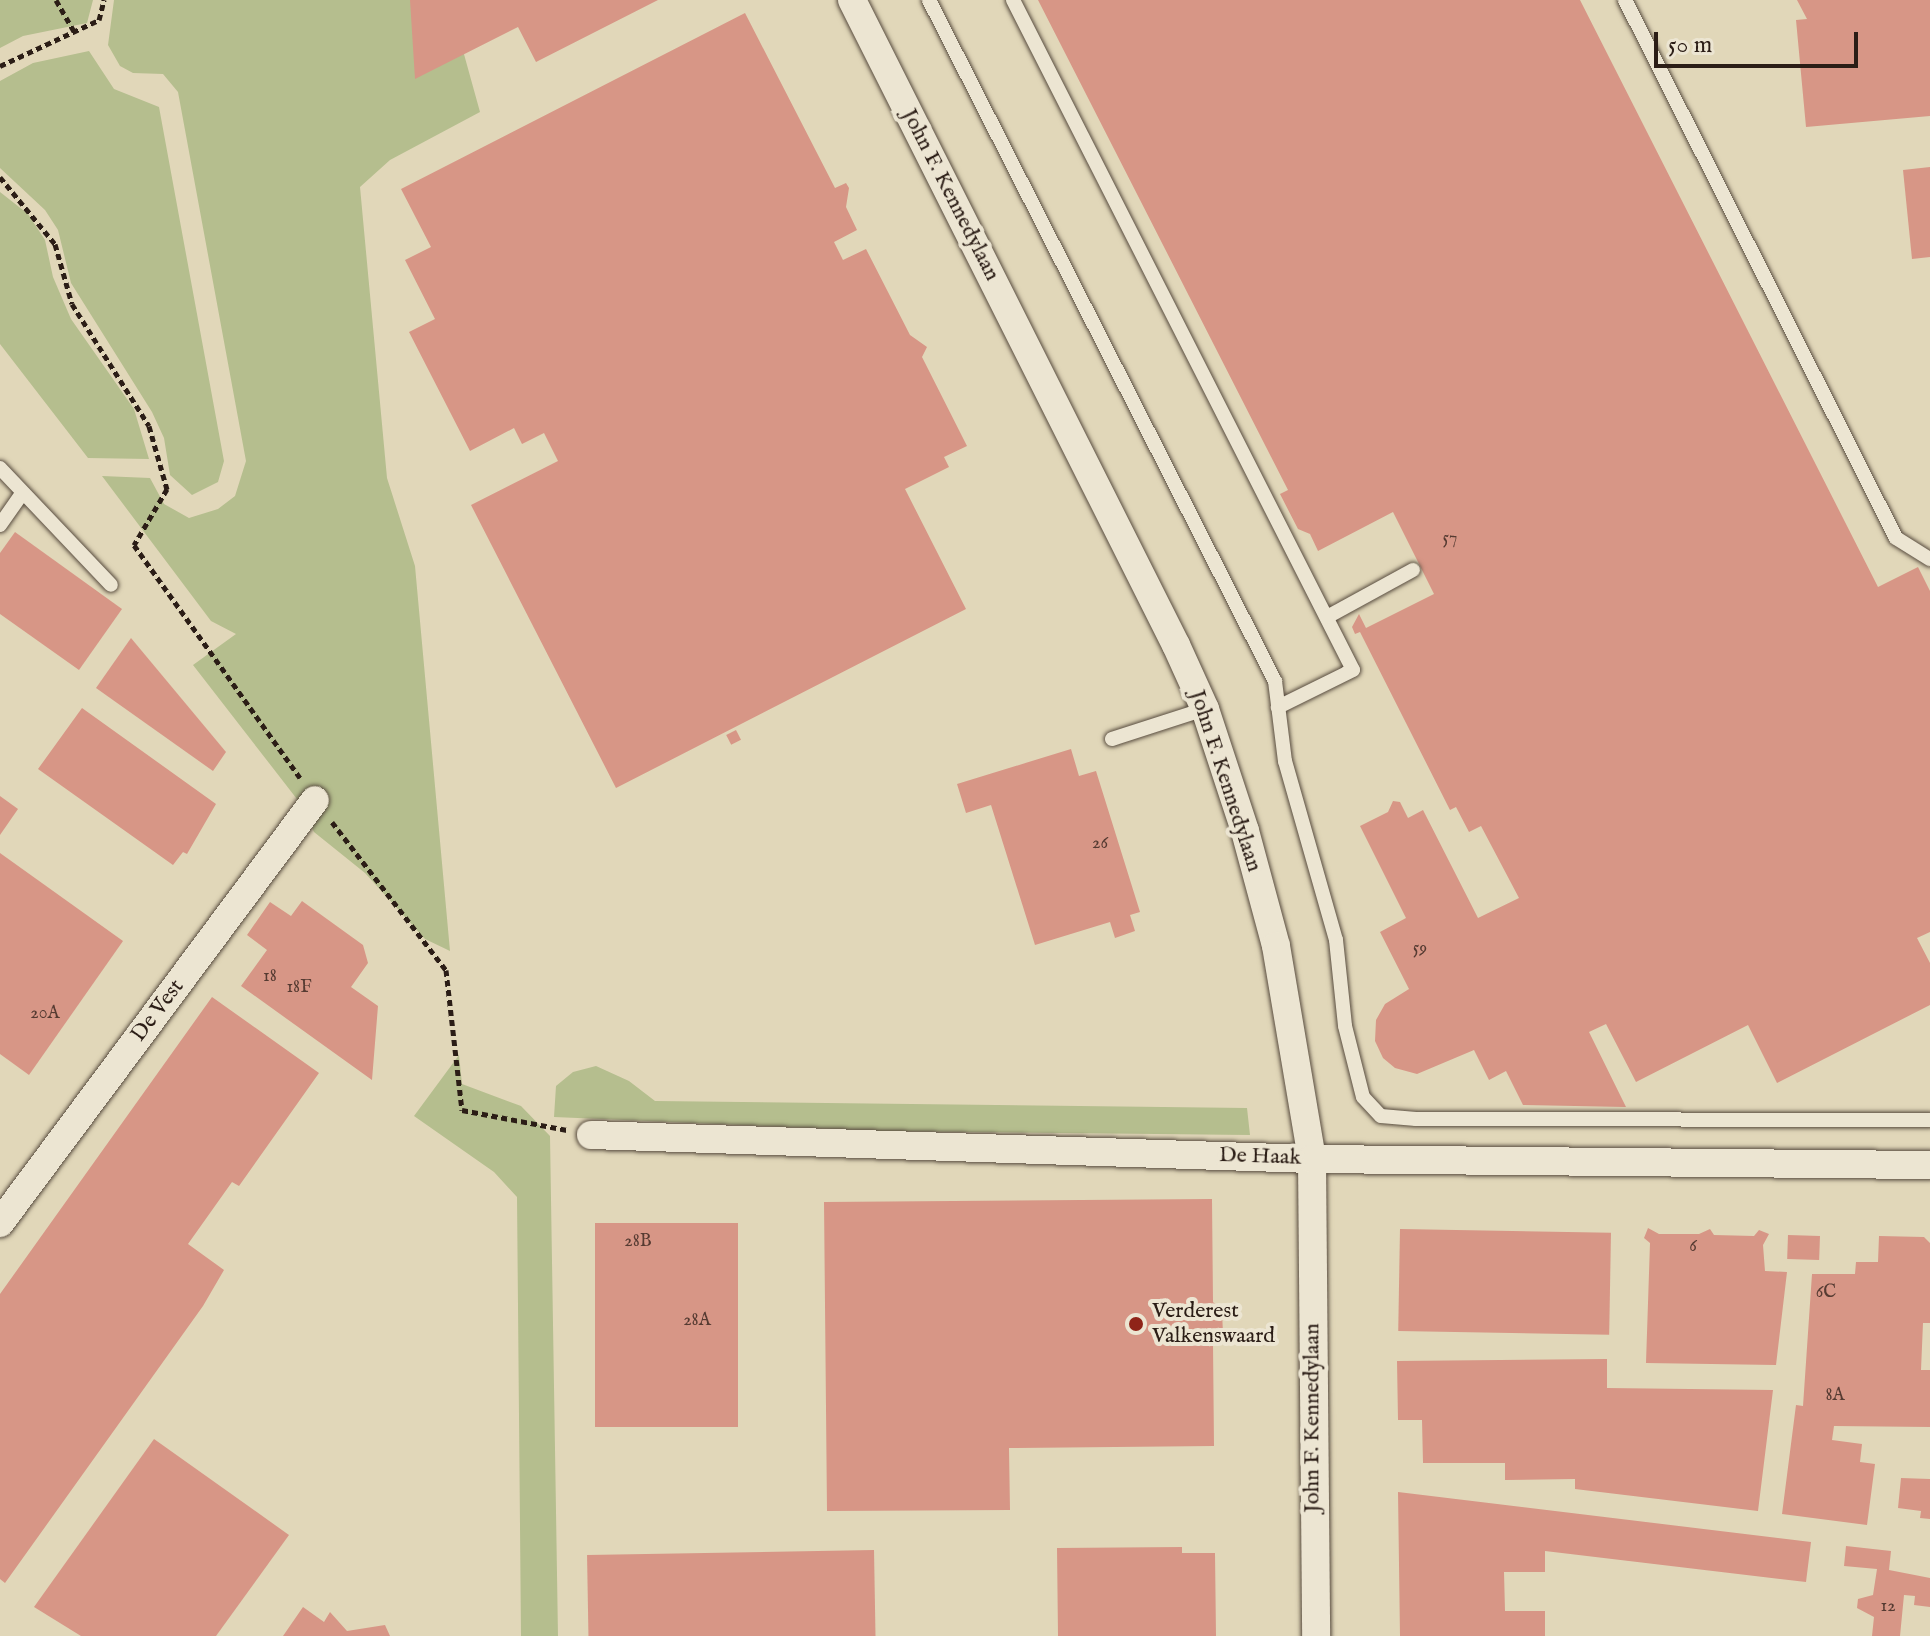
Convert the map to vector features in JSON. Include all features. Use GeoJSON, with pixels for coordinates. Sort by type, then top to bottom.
{"type":"FeatureCollection","features":[{"type":"Feature","properties":{"kind":"street","name":"John F. Kennedylaan"},"geometry":{"type":"LineString","coordinates":[[852,0],[1205,709],[1276,946],[1312,1159],[1316,1636]]}},
{"type":"Feature","properties":{"kind":"street","name":"De Vest"},"geometry":{"type":"LineString","coordinates":[[0,1223],[315,800]]}},
{"type":"Feature","properties":{"kind":"street","name":"De Haak"},"geometry":{"type":"LineString","coordinates":[[591,1135],[1312,1159],[1930,1165]]}},
{"type":"Feature","properties":{"kind":"lane"},"geometry":{"type":"LineString","coordinates":[[929,0],[1275,681],[1293,795],[1336,940],[1345,1026],[1363,1097],[1381,1116],[1930,1120]]}},
{"type":"Feature","properties":{"kind":"lane"},"geometry":{"type":"LineString","coordinates":[[1013,0],[1353,670],[1278,707]]}},
{"type":"Feature","properties":{"kind":"lane"},"geometry":{"type":"LineString","coordinates":[[1625,0],[1896,538],[1930,559]]}},
{"type":"Feature","properties":{"kind":"lane"},"geometry":{"type":"LineString","coordinates":[[0,468],[111,585]]}},
{"type":"Feature","properties":{"kind":"lane"},"geometry":{"type":"LineString","coordinates":[[0,525],[22,494]]}},
{"type":"Feature","properties":{"kind":"lane"},"geometry":{"type":"LineString","coordinates":[[1327,617],[1413,570]]}},
{"type":"Feature","properties":{"kind":"lane"},"geometry":{"type":"LineString","coordinates":[[1112,739],[1205,709]]}},
{"type":"Feature","properties":{"kind":"path"},"geometry":{"type":"LineString","coordinates":[[56,0],[75,33]]}},
{"type":"Feature","properties":{"kind":"path"},"geometry":{"type":"LineString","coordinates":[[0,66],[99,20],[104,0]]}},
{"type":"Feature","properties":{"kind":"path"},"geometry":{"type":"LineString","coordinates":[[0,177],[55,244],[72,304],[149,426],[167,489],[134,545],[315,800],[446,970],[462,1110],[591,1135]]}},
{"type":"Feature","properties":{"kind":"green space"},"geometry":{"type":"Polygon","coordinates":[[[0,0],[93,0],[87,23],[23,36],[0,48],[0,0]]]}},
{"type":"Feature","properties":{"kind":"green space"},"geometry":{"type":"Polygon","coordinates":[[[114,0],[449,0],[480,112],[390,160],[360,187],[387,478],[415,566],[450,951],[425,939],[365,873],[314,832],[300,803],[193,665],[236,634],[211,621],[102,476],[150,478],[164,504],[189,518],[218,509],[235,496],[246,461],[178,92],[163,74],[133,73],[120,66],[108,45],[114,0]]]}},
{"type":"Feature","properties":{"kind":"green space"},"geometry":{"type":"Polygon","coordinates":[[[89,51],[114,89],[159,107],[224,461],[218,482],[192,495],[170,475],[164,438],[152,412],[71,283],[58,230],[45,210],[0,168],[0,81],[33,63],[89,51]]]}},
{"type":"Feature","properties":{"kind":"green space"},"geometry":{"type":"Polygon","coordinates":[[[0,192],[28,214],[45,240],[53,277],[71,319],[134,409],[149,459],[88,458],[0,344],[0,192]]]}},
{"type":"Feature","properties":{"kind":"green space"},"geometry":{"type":"Polygon","coordinates":[[[459,1055],[462,1084],[521,1106],[550,1136],[558,1636],[521,1636],[517,1197],[494,1172],[414,1116],[459,1055]]]}},
{"type":"Feature","properties":{"kind":"green space"},"geometry":{"type":"Polygon","coordinates":[[[596,1066],[629,1081],[655,1101],[1247,1108],[1250,1135],[882,1131],[554,1117],[556,1086],[573,1072],[596,1066]]]}},
{"type":"Feature","properties":{"kind":"building"},"geometry":{"type":"Polygon","coordinates":[[[410,0],[658,0],[536,62],[518,27],[415,79],[410,0]]]}},
{"type":"Feature","properties":{"kind":"building"},"geometry":{"type":"Polygon","coordinates":[[[1038,0],[1580,0],[1878,587],[1918,567],[1930,591],[1930,932],[1917,938],[1930,963],[1930,1005],[1777,1083],[1748,1025],[1636,1082],[1606,1024],[1589,1032],[1626,1107],[1523,1105],[1506,1071],[1489,1080],[1474,1050],[1417,1074],[1395,1068],[1383,1058],[1375,1041],[1376,1020],[1385,1004],[1409,989],[1380,932],[1406,918],[1360,826],[1388,812],[1393,801],[1400,802],[1408,818],[1423,810],[1478,918],[1519,898],[1481,826],[1469,832],[1456,807],[1450,810],[1360,632],[1355,634],[1352,627],[1359,614],[1366,628],[1434,594],[1393,512],[1318,551],[1310,534],[1298,529],[1280,494],[1288,490],[1038,0]]]}},
{"type":"Feature","properties":{"kind":"building"},"geometry":{"type":"Polygon","coordinates":[[[1797,0],[1930,0],[1930,116],[1806,127],[1796,20],[1807,19],[1797,0]]]}},
{"type":"Feature","properties":{"kind":"building"},"geometry":{"type":"Polygon","coordinates":[[[745,13],[835,188],[846,183],[849,188],[846,207],[857,230],[834,242],[843,260],[866,249],[910,335],[927,347],[922,357],[967,446],[944,457],[949,467],[905,489],[966,609],[616,788],[471,505],[558,461],[544,433],[522,444],[514,428],[470,451],[409,332],[435,319],[405,260],[431,247],[401,189],[745,13]]]}},
{"type":"Feature","properties":{"kind":"building"},"geometry":{"type":"Polygon","coordinates":[[[1930,167],[1930,257],[1912,259],[1903,170],[1930,167]]]}},
{"type":"Feature","properties":{"kind":"building"},"geometry":{"type":"Polygon","coordinates":[[[15,532],[122,609],[79,670],[0,614],[0,553],[15,532]]]}},
{"type":"Feature","properties":{"kind":"building"},"geometry":{"type":"Polygon","coordinates":[[[131,638],[226,752],[213,771],[96,688],[131,638]]]}},
{"type":"Feature","properties":{"kind":"building"},"geometry":{"type":"Polygon","coordinates":[[[82,708],[216,804],[187,854],[183,852],[173,865],[38,769],[82,708]]]}},
{"type":"Feature","properties":{"kind":"building"},"geometry":{"type":"Polygon","coordinates":[[[736,730],[741,740],[731,745],[726,735],[736,730]]]}},
{"type":"Feature","properties":{"kind":"building"},"geometry":{"type":"Polygon","coordinates":[[[1071,749],[1079,776],[1096,771],[1140,912],[1130,915],[1135,931],[1115,938],[1110,922],[1035,945],[991,805],[966,813],[957,784],[1071,749]]]}},
{"type":"Feature","properties":{"kind":"building"},"geometry":{"type":"Polygon","coordinates":[[[0,796],[18,809],[0,835],[0,796]]]}},
{"type":"Feature","properties":{"kind":"building"},"geometry":{"type":"Polygon","coordinates":[[[0,853],[123,941],[29,1075],[0,1054],[0,853]]]}},
{"type":"Feature","properties":{"kind":"building"},"geometry":{"type":"Polygon","coordinates":[[[302,901],[363,945],[368,963],[351,987],[378,1006],[372,1080],[241,986],[267,950],[247,935],[270,902],[291,916],[302,901]]]}},
{"type":"Feature","properties":{"kind":"building"},"geometry":{"type":"Polygon","coordinates":[[[212,997],[319,1073],[239,1186],[232,1182],[188,1244],[224,1270],[203,1306],[5,1583],[0,1579],[0,1294],[212,997]]]}},
{"type":"Feature","properties":{"kind":"building"},"geometry":{"type":"Polygon","coordinates":[[[1212,1199],[1213,1302],[1222,1312],[1223,1333],[1213,1344],[1214,1446],[1009,1448],[1010,1510],[827,1511],[824,1202],[1212,1199]]]}},
{"type":"Feature","properties":{"kind":"building"},"geometry":{"type":"Polygon","coordinates":[[[595,1223],[738,1223],[738,1427],[595,1427],[595,1223]]]}},
{"type":"Feature","properties":{"kind":"building"},"geometry":{"type":"Polygon","coordinates":[[[1648,1228],[1659,1234],[1699,1234],[1710,1229],[1714,1235],[1754,1236],[1759,1230],[1769,1234],[1763,1245],[1765,1271],[1787,1272],[1776,1365],[1646,1363],[1650,1243],[1644,1238],[1648,1228]]]}},
{"type":"Feature","properties":{"kind":"building"},"geometry":{"type":"Polygon","coordinates":[[[1400,1229],[1611,1233],[1609,1335],[1398,1331],[1400,1229]]]}},
{"type":"Feature","properties":{"kind":"building"},"geometry":{"type":"Polygon","coordinates":[[[1788,1235],[1820,1236],[1819,1260],[1787,1259],[1788,1235]]]}},
{"type":"Feature","properties":{"kind":"building"},"geometry":{"type":"Polygon","coordinates":[[[1879,1236],[1924,1237],[1930,1243],[1930,1323],[1923,1323],[1921,1370],[1930,1370],[1930,1427],[1834,1426],[1832,1440],[1862,1444],[1860,1462],[1875,1464],[1867,1525],[1782,1514],[1796,1405],[1803,1406],[1812,1274],[1855,1274],[1856,1262],[1878,1262],[1879,1236]]]}},
{"type":"Feature","properties":{"kind":"building"},"geometry":{"type":"Polygon","coordinates":[[[1607,1359],[1607,1388],[1773,1390],[1758,1511],[1575,1489],[1575,1479],[1505,1480],[1505,1463],[1423,1463],[1422,1420],[1398,1420],[1397,1361],[1607,1359]]]}},
{"type":"Feature","properties":{"kind":"building"},"geometry":{"type":"Polygon","coordinates":[[[154,1439],[289,1535],[216,1636],[81,1636],[34,1607],[154,1439]]]}},
{"type":"Feature","properties":{"kind":"building"},"geometry":{"type":"Polygon","coordinates":[[[1901,1478],[1930,1479],[1930,1519],[1920,1518],[1921,1511],[1898,1508],[1901,1478]]]}},
{"type":"Feature","properties":{"kind":"building"},"geometry":{"type":"Polygon","coordinates":[[[1398,1492],[1811,1542],[1806,1582],[1545,1551],[1545,1572],[1504,1572],[1505,1611],[1545,1611],[1545,1636],[1400,1636],[1398,1492]]]}},
{"type":"Feature","properties":{"kind":"building"},"geometry":{"type":"Polygon","coordinates":[[[1846,1546],[1891,1551],[1889,1570],[1930,1578],[1930,1607],[1914,1605],[1915,1596],[1904,1595],[1900,1636],[1872,1636],[1874,1617],[1857,1608],[1858,1599],[1873,1595],[1877,1569],[1844,1566],[1846,1546]]]}},
{"type":"Feature","properties":{"kind":"building"},"geometry":{"type":"Polygon","coordinates":[[[1182,1547],[1182,1553],[1215,1553],[1216,1636],[1058,1636],[1057,1548],[1182,1547]]]}},
{"type":"Feature","properties":{"kind":"building"},"geometry":{"type":"Polygon","coordinates":[[[874,1550],[876,1636],[588,1636],[587,1555],[874,1550]]]}},
{"type":"Feature","properties":{"kind":"building"},"geometry":{"type":"Polygon","coordinates":[[[303,1607],[324,1622],[330,1612],[347,1631],[385,1625],[390,1636],[283,1636],[303,1607]]]}},
{"type":"Feature","properties":{"kind":"place","name":"Verderest Valkenswaard"},"geometry":{"type":"Point","coordinates":[1136,1324]}}]}
